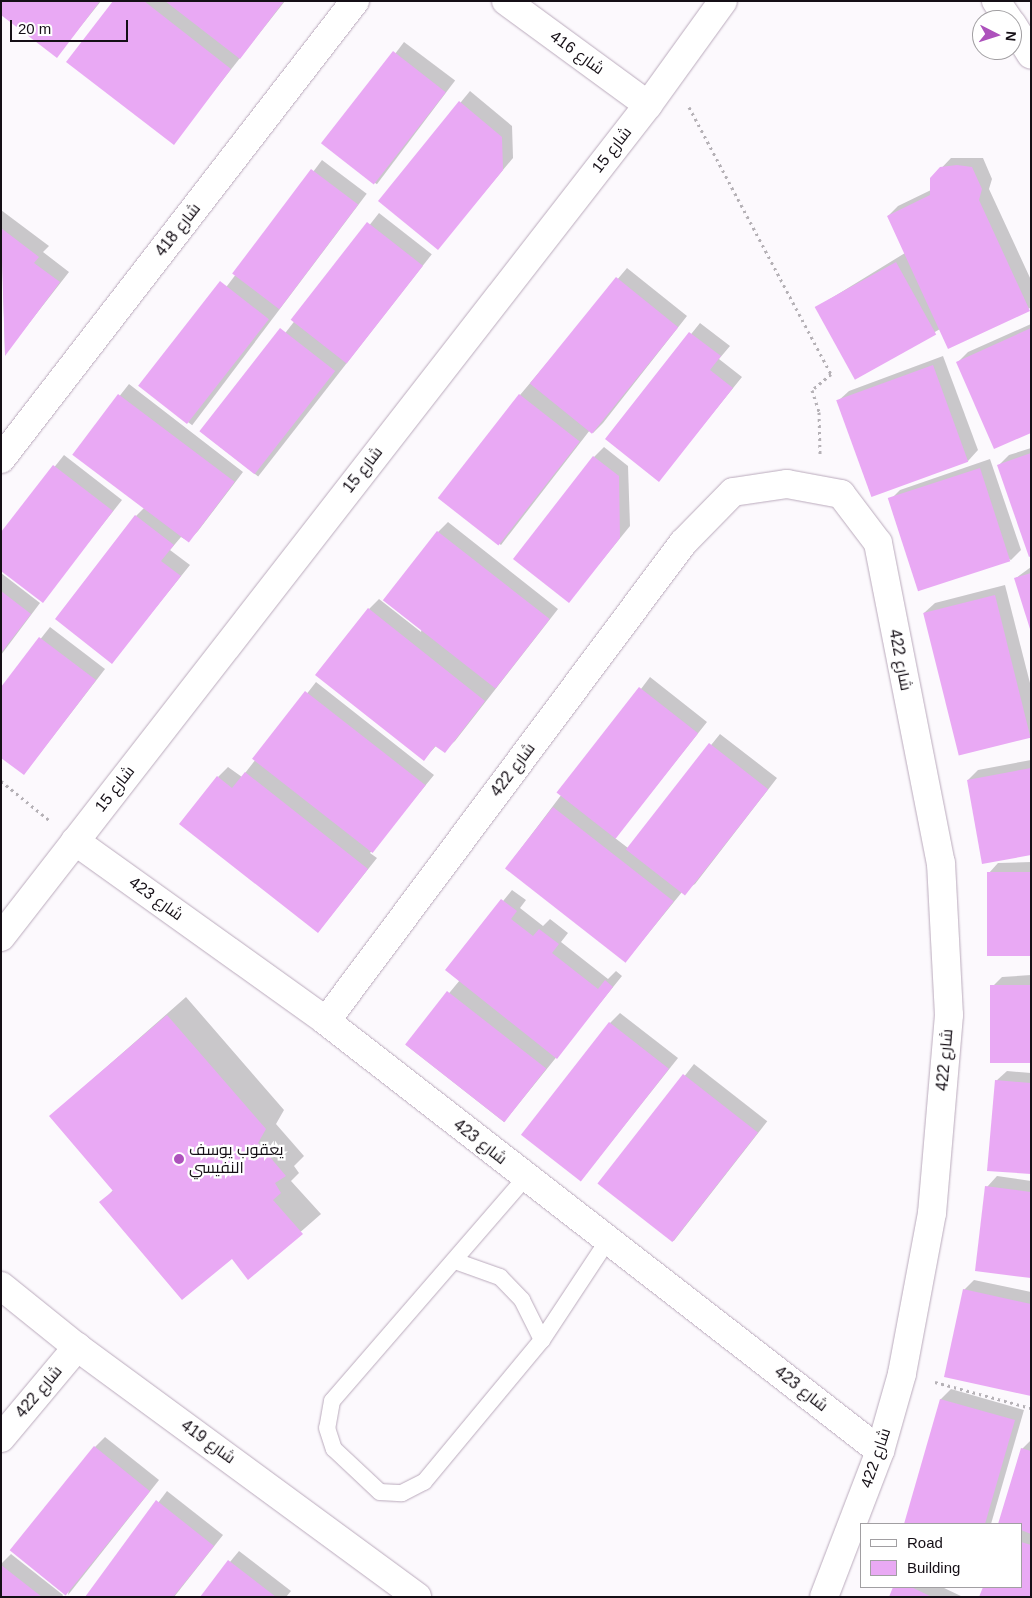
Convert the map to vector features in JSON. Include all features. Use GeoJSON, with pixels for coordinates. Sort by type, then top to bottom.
{"type":"FeatureCollection","features":[{"type":"Feature","properties":{"kind":"street","name":"شارع 418"},"geometry":{"type":"LineString","coordinates":[[1,459],[355,1]]}},
{"type":"Feature","properties":{"kind":"street","name":"شارع 416"},"geometry":{"type":"LineString","coordinates":[[506,1],[648,105]]}},
{"type":"Feature","properties":{"kind":"street","name":"شارع 15"},"geometry":{"type":"LineString","coordinates":[[1,936],[648,105],[723,1]]}},
{"type":"Feature","properties":{"kind":"street"},"geometry":{"type":"LineString","coordinates":[[1022,40],[1031,54]]}},
{"type":"Feature","properties":{"kind":"street","name":"شارع 422"},"geometry":{"type":"LineString","coordinates":[[326,1021],[683,543],[733,492],[787,484],[841,494],[878,543],[941,863],[949,1016],[932,1213],[902,1374],[880,1451],[824,1597]]}},
{"type":"Feature","properties":{"kind":"street","name":"شارع 423"},"geometry":{"type":"LineString","coordinates":[[75,841],[326,1021],[880,1451]]}},
{"type":"Feature","properties":{"kind":"street","name":"شارع 419"},"geometry":{"type":"LineString","coordinates":[[1,1286],[77,1347],[417,1597]]}},
{"type":"Feature","properties":{"kind":"street","name":"شارع 422"},"geometry":{"type":"LineString","coordinates":[[1,1438],[77,1347]]}},
{"type":"Feature","properties":{"kind":"lane"},"geometry":{"type":"LineString","coordinates":[[526,1177],[332,1401],[327,1428],[334,1449],[380,1492],[402,1493],[424,1482],[542,1340],[608,1240]]}},
{"type":"Feature","properties":{"kind":"lane"},"geometry":{"type":"LineString","coordinates":[[455,1261],[500,1277],[522,1300],[542,1340]]}},
{"type":"Feature","properties":{"kind":"path"},"geometry":{"type":"LineString","coordinates":[[665,79],[683,94],[832,374],[812,390],[819,412],[821,490]]}},
{"type":"Feature","properties":{"kind":"path"},"geometry":{"type":"LineString","coordinates":[[1,781],[75,841]]}},
{"type":"Feature","properties":{"kind":"path"},"geometry":{"type":"LineString","coordinates":[[902,1374],[1031,1408]]}},
{"type":"Feature","properties":{"kind":"building"},"geometry":{"type":"Polygon","coordinates":[[[1,1],[100,1],[57,58],[1,15],[1,1]]]}},
{"type":"Feature","properties":{"kind":"building"},"geometry":{"type":"Polygon","coordinates":[[[113,1],[144,1],[231,69],[174,145],[66,62],[113,1]]]}},
{"type":"Feature","properties":{"kind":"building"},"geometry":{"type":"Polygon","coordinates":[[[165,1],[284,1],[240,59],[165,1]]]}},
{"type":"Feature","properties":{"kind":"building"},"geometry":{"type":"Polygon","coordinates":[[[393,51],[446,92],[374,184],[321,143],[393,51]]]}},
{"type":"Feature","properties":{"kind":"building"},"geometry":{"type":"Polygon","coordinates":[[[459,101],[502,137],[503,170],[438,250],[378,201],[459,101]]]}},
{"type":"Feature","properties":{"kind":"building"},"geometry":{"type":"Polygon","coordinates":[[[957,165],[972,167],[982,189],[979,200],[1030,311],[948,349],[887,216],[930,195],[930,178],[940,167],[957,165]]]}},
{"type":"Feature","properties":{"kind":"building"},"geometry":{"type":"Polygon","coordinates":[[[311,169],[358,205],[279,309],[232,274],[311,169]]]}},
{"type":"Feature","properties":{"kind":"building"},"geometry":{"type":"Polygon","coordinates":[[[367,222],[423,266],[347,363],[291,320],[367,222]]]}},
{"type":"Feature","properties":{"kind":"building"},"geometry":{"type":"Polygon","coordinates":[[[1,228],[39,257],[34,263],[60,282],[5,356],[1,228]]]}},
{"type":"Feature","properties":{"kind":"building"},"geometry":{"type":"Polygon","coordinates":[[[896,262],[936,335],[855,380],[815,307],[896,262]]]}},
{"type":"Feature","properties":{"kind":"building"},"geometry":{"type":"Polygon","coordinates":[[[616,277],[678,327],[592,434],[530,383],[616,277]]]}},
{"type":"Feature","properties":{"kind":"building"},"geometry":{"type":"Polygon","coordinates":[[[220,281],[269,319],[187,424],[138,386],[220,281]]]}},
{"type":"Feature","properties":{"kind":"building"},"geometry":{"type":"Polygon","coordinates":[[[280,328],[335,371],[255,474],[199,431],[280,328]]]}},
{"type":"Feature","properties":{"kind":"building"},"geometry":{"type":"Polygon","coordinates":[[[1031,328],[1031,433],[994,449],[956,362],[1031,328]]]}},
{"type":"Feature","properties":{"kind":"building"},"geometry":{"type":"Polygon","coordinates":[[[689,332],[721,356],[710,370],[733,388],[659,482],[605,439],[689,332]]]}},
{"type":"Feature","properties":{"kind":"building"},"geometry":{"type":"Polygon","coordinates":[[[933,365],[968,462],[871,497],[836,400],[933,365]]]}},
{"type":"Feature","properties":{"kind":"building"},"geometry":{"type":"Polygon","coordinates":[[[118,394],[235,482],[189,543],[72,455],[118,394]]]}},
{"type":"Feature","properties":{"kind":"building"},"geometry":{"type":"Polygon","coordinates":[[[519,394],[580,441],[498,545],[438,498],[519,394]]]}},
{"type":"Feature","properties":{"kind":"building"},"geometry":{"type":"Polygon","coordinates":[[[1031,453],[1031,556],[1029,557],[997,465],[1031,453]]]}},
{"type":"Feature","properties":{"kind":"building"},"geometry":{"type":"Polygon","coordinates":[[[593,456],[619,476],[620,538],[569,603],[513,559],[593,456]]]}},
{"type":"Feature","properties":{"kind":"building"},"geometry":{"type":"Polygon","coordinates":[[[53,465],[113,511],[43,603],[1,571],[1,532],[53,465]]]}},
{"type":"Feature","properties":{"kind":"building"},"geometry":{"type":"Polygon","coordinates":[[[980,468],[1010,561],[918,591],[888,498],[980,468]]]}},
{"type":"Feature","properties":{"kind":"building"},"geometry":{"type":"Polygon","coordinates":[[[135,515],[174,545],[161,561],[181,576],[112,664],[55,619],[135,515]]]}},
{"type":"Feature","properties":{"kind":"building"},"geometry":{"type":"Polygon","coordinates":[[[437,531],[550,619],[496,688],[383,600],[437,531]]]}},
{"type":"Feature","properties":{"kind":"building"},"geometry":{"type":"Polygon","coordinates":[[[1031,573],[1031,629],[1030,629],[1014,578],[1031,573]]]}},
{"type":"Feature","properties":{"kind":"building"},"geometry":{"type":"Polygon","coordinates":[[[1,591],[31,614],[1,653],[1,591]]]}},
{"type":"Feature","properties":{"kind":"building"},"geometry":{"type":"Polygon","coordinates":[[[995,595],[1031,738],[959,756],[923,613],[995,595]]]}},
{"type":"Feature","properties":{"kind":"building"},"geometry":{"type":"Polygon","coordinates":[[[368,608],[485,701],[445,753],[435,746],[424,761],[315,675],[368,608]]]}},
{"type":"Feature","properties":{"kind":"building"},"geometry":{"type":"Polygon","coordinates":[[[39,637],[96,680],[24,775],[1,758],[1,687],[39,637]]]}},
{"type":"Feature","properties":{"kind":"building"},"geometry":{"type":"Polygon","coordinates":[[[639,687],[698,733],[616,839],[557,793],[639,687]]]}},
{"type":"Feature","properties":{"kind":"building"},"geometry":{"type":"Polygon","coordinates":[[[305,691],[426,785],[373,853],[252,759],[305,691]]]}},
{"type":"Feature","properties":{"kind":"building"},"geometry":{"type":"Polygon","coordinates":[[[709,743],[768,789],[685,896],[626,849],[709,743]]]}},
{"type":"Feature","properties":{"kind":"building"},"geometry":{"type":"Polygon","coordinates":[[[1031,768],[1031,855],[982,864],[967,780],[1031,768]]]}},
{"type":"Feature","properties":{"kind":"building"},"geometry":{"type":"Polygon","coordinates":[[[245,772],[368,869],[318,933],[179,824],[217,776],[232,788],[245,772]]]}},
{"type":"Feature","properties":{"kind":"building"},"geometry":{"type":"Polygon","coordinates":[[[553,807],[674,901],[626,963],[505,868],[553,807]]]}},
{"type":"Feature","properties":{"kind":"building"},"geometry":{"type":"Polygon","coordinates":[[[987,872],[1031,872],[1031,956],[987,956],[987,872]]]}},
{"type":"Feature","properties":{"kind":"building"},"geometry":{"type":"Polygon","coordinates":[[[501,899],[517,911],[511,919],[533,936],[539,929],[559,944],[552,953],[598,989],[605,980],[613,987],[557,1059],[445,970],[501,899]]]}},
{"type":"Feature","properties":{"kind":"building"},"geometry":{"type":"Polygon","coordinates":[[[990,985],[1031,985],[1031,1063],[990,1063],[990,985]]]}},
{"type":"Feature","properties":{"kind":"building"},"geometry":{"type":"Polygon","coordinates":[[[447,991],[546,1069],[504,1122],[405,1045],[447,991]]]}},
{"type":"Feature","properties":{"kind":"building","name":"يعقوب يوسف النفيسي"},"geometry":{"type":"Polygon","coordinates":[[[167,1015],[266,1129],[258,1143],[286,1176],[275,1183],[281,1193],[273,1200],[303,1234],[248,1280],[232,1259],[182,1300],[99,1202],[113,1191],[49,1116],[167,1015]]]}},
{"type":"Feature","properties":{"kind":"building"},"geometry":{"type":"Polygon","coordinates":[[[609,1022],[669,1069],[581,1181],[521,1135],[609,1022]]]}},
{"type":"Feature","properties":{"kind":"building"},"geometry":{"type":"Polygon","coordinates":[[[683,1074],[758,1132],[672,1242],[597,1184],[683,1074]]]}},
{"type":"Feature","properties":{"kind":"building"},"geometry":{"type":"Polygon","coordinates":[[[995,1080],[1031,1083],[1031,1174],[987,1171],[995,1080]]]}},
{"type":"Feature","properties":{"kind":"building"},"geometry":{"type":"Polygon","coordinates":[[[985,1186],[1031,1192],[1031,1278],[975,1271],[985,1186]]]}},
{"type":"Feature","properties":{"kind":"building"},"geometry":{"type":"Polygon","coordinates":[[[963,1289],[1031,1304],[1031,1396],[944,1377],[963,1289]]]}},
{"type":"Feature","properties":{"kind":"building"},"geometry":{"type":"Polygon","coordinates":[[[940,1399],[1015,1420],[985,1523],[904,1523],[940,1399]]]}},
{"type":"Feature","properties":{"kind":"building"},"geometry":{"type":"Polygon","coordinates":[[[94,1446],[150,1491],[66,1595],[10,1550],[94,1446]]]}},
{"type":"Feature","properties":{"kind":"building"},"geometry":{"type":"Polygon","coordinates":[[[1021,1448],[1031,1451],[1031,1534],[1022,1530],[1022,1523],[998,1523],[1021,1448]]]}},
{"type":"Feature","properties":{"kind":"building"},"geometry":{"type":"Polygon","coordinates":[[[156,1500],[214,1546],[173,1597],[85,1597],[156,1500]]]}},
{"type":"Feature","properties":{"kind":"building"},"geometry":{"type":"Polygon","coordinates":[[[1022,1542],[1031,1545],[1031,1597],[979,1597],[983,1588],[1022,1588],[1022,1542]]]}},
{"type":"Feature","properties":{"kind":"building"},"geometry":{"type":"Polygon","coordinates":[[[228,1560],[276,1597],[200,1597],[228,1560]]]}},
{"type":"Feature","properties":{"kind":"building"},"geometry":{"type":"Polygon","coordinates":[[[1,1565],[42,1597],[1,1597],[1,1565]]]}},
{"type":"Feature","properties":{"kind":"building"},"geometry":{"type":"Polygon","coordinates":[[[893,1588],[913,1588],[932,1597],[889,1597],[893,1588]]]}},
{"type":"Feature","properties":{"kind":"place","name":"يعقوب يوسف النفيسي"},"geometry":{"type":"Point","coordinates":[179,1159]}}]}
